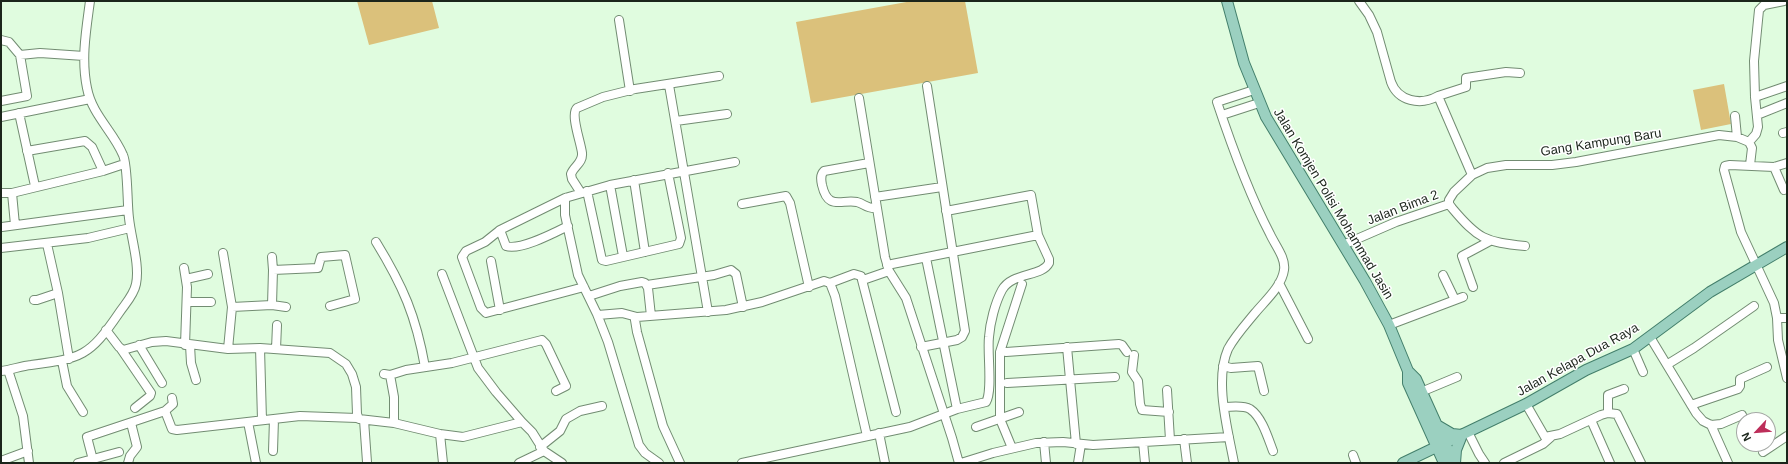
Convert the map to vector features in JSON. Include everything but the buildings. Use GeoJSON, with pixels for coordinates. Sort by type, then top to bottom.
{"type":"FeatureCollection","features":[{"type":"Feature","properties":{"kind":"main road","name":"Jalan Komjen Polisi Mohammad Jasin"},"geometry":{"type":"LineString","coordinates":[[1227,1],[1239,47],[1259,103],[1277,138],[1343,245],[1389,325],[1408,371],[1408,383],[1440,444],[1455,463]]}},
{"type":"Feature","properties":{"kind":"main road","name":"Jalan Kelapa Dua Raya"},"geometry":{"type":"LineString","coordinates":[[1403,463],[1526,404],[1586,370],[1633,349],[1710,292],[1787,247]]}},
{"type":"Feature","properties":{"kind":"main road","name":"Jalan Komjen Polisi Mohammad Jasin"},"geometry":{"type":"LineString","coordinates":[[1408,371],[1416,379],[1435,424],[1444,463]]}},
{"type":"Feature","properties":{"kind":"main road"},"geometry":{"type":"LineString","coordinates":[[1435,424],[1448,432],[1465,433],[1456,450],[1455,463]]}},
{"type":"Feature","properties":{"kind":"street"},"geometry":{"type":"LineString","coordinates":[[29,463],[23,416],[4,370],[65,360],[91,349],[131,296],[136,284],[136,267],[130,228],[123,155],[90,100],[84,71],[84,56],[90,1]]}},
{"type":"Feature","properties":{"kind":"street"},"geometry":{"type":"LineString","coordinates":[[1359,1],[1372,22],[1390,82],[1397,93],[1412,100],[1422,102],[1466,87],[1466,78],[1506,72],[1520,73]]}},
{"type":"Feature","properties":{"kind":"street"},"geometry":{"type":"LineString","coordinates":[[1750,165],[1752,148],[1749,142],[1757,131],[1754,61],[1759,10],[1764,5],[1784,1]]}},
{"type":"Feature","properties":{"kind":"street"},"geometry":{"type":"LineString","coordinates":[[619,20],[630,91]]}},
{"type":"Feature","properties":{"kind":"street"},"geometry":{"type":"LineString","coordinates":[[1,40],[9,42],[20,55],[27,96],[1,101]]}},
{"type":"Feature","properties":{"kind":"street"},"geometry":{"type":"LineString","coordinates":[[20,55],[40,53],[84,56]]}},
{"type":"Feature","properties":{"kind":"street"},"geometry":{"type":"LineString","coordinates":[[668,173],[680,241],[674,246],[606,261],[601,257],[584,192],[572,179],[571,174],[580,162],[582,155],[574,115],[575,110],[603,97],[719,76]]}},
{"type":"Feature","properties":{"kind":"street"},"geometry":{"type":"LineString","coordinates":[[669,85],[685,171],[708,312]]}},
{"type":"Feature","properties":{"kind":"street"},"geometry":{"type":"LineString","coordinates":[[921,347],[962,338],[965,332],[927,86]]}},
{"type":"Feature","properties":{"kind":"street"},"geometry":{"type":"LineString","coordinates":[[1755,97],[1787,86]]}},
{"type":"Feature","properties":{"kind":"street"},"geometry":{"type":"LineString","coordinates":[[1234,463],[1224,407],[1223,366],[1229,348],[1279,283],[1284,270],[1284,263],[1255,206],[1217,102],[1254,90]]}},
{"type":"Feature","properties":{"kind":"street"},"geometry":{"type":"LineString","coordinates":[[1438,96],[1472,175],[1454,192],[1449,200],[1449,204],[1465,223],[1480,236],[1490,241],[1525,246]]}},
{"type":"Feature","properties":{"kind":"street"},"geometry":{"type":"LineString","coordinates":[[859,98],[888,268],[906,298],[960,463],[1012,448],[1044,442],[1079,444],[1229,437]]}},
{"type":"Feature","properties":{"kind":"street"},"geometry":{"type":"LineString","coordinates":[[1,117],[90,100]]}},
{"type":"Feature","properties":{"kind":"street"},"geometry":{"type":"LineString","coordinates":[[1222,116],[1259,103]]}},
{"type":"Feature","properties":{"kind":"street"},"geometry":{"type":"LineString","coordinates":[[1757,114],[1787,103]]}},
{"type":"Feature","properties":{"kind":"street"},"geometry":{"type":"LineString","coordinates":[[19,113],[35,186]]}},
{"type":"Feature","properties":{"kind":"street"},"geometry":{"type":"LineString","coordinates":[[676,121],[727,114]]}},
{"type":"Feature","properties":{"kind":"street"},"geometry":{"type":"LineString","coordinates":[[1735,116],[1737,137]]}},
{"type":"Feature","properties":{"kind":"street","name":"Gang Kampung Baru"},"geometry":{"type":"LineString","coordinates":[[1472,175],[1498,165],[1552,165],[1665,146],[1710,136],[1737,137],[1749,142]]}},
{"type":"Feature","properties":{"kind":"street"},"geometry":{"type":"LineString","coordinates":[[27,151],[85,141],[92,148],[103,172]]}},
{"type":"Feature","properties":{"kind":"street"},"geometry":{"type":"LineString","coordinates":[[584,287],[486,313],[483,311],[462,257],[466,251],[485,242],[500,230],[565,198],[610,185],[668,173],[735,162]]}},
{"type":"Feature","properties":{"kind":"street"},"geometry":{"type":"LineString","coordinates":[[870,163],[824,171],[821,175],[824,192],[832,201],[841,203],[856,202],[870,209],[877,208]]}},
{"type":"Feature","properties":{"kind":"street"},"geometry":{"type":"LineString","coordinates":[[1787,163],[1774,167],[1727,165],[1724,170],[1737,218],[1771,295],[1777,318],[1778,340],[1787,378]]}},
{"type":"Feature","properties":{"kind":"street"},"geometry":{"type":"LineString","coordinates":[[1,193],[12,193],[35,186],[103,172],[121,164]]}},
{"type":"Feature","properties":{"kind":"street"},"geometry":{"type":"LineString","coordinates":[[1774,167],[1784,190]]}},
{"type":"Feature","properties":{"kind":"street"},"geometry":{"type":"LineString","coordinates":[[634,180],[645,252]]}},
{"type":"Feature","properties":{"kind":"street"},"geometry":{"type":"LineString","coordinates":[[610,185],[624,256]]}},
{"type":"Feature","properties":{"kind":"street"},"geometry":{"type":"LineString","coordinates":[[875,197],[942,187]]}},
{"type":"Feature","properties":{"kind":"street"},"geometry":{"type":"LineString","coordinates":[[12,193],[15,225]]}},
{"type":"Feature","properties":{"kind":"street"},"geometry":{"type":"LineString","coordinates":[[742,463],[910,427],[957,409],[983,403],[987,400],[989,337],[1002,289],[1007,283],[1019,277],[1048,266],[1049,259],[1038,235],[1031,195],[946,211]]}},
{"type":"Feature","properties":{"kind":"street"},"geometry":{"type":"LineString","coordinates":[[742,204],[786,196],[790,204],[809,286]]}},
{"type":"Feature","properties":{"kind":"street"},"geometry":{"type":"LineString","coordinates":[[565,198],[565,215],[575,266],[598,315],[608,342],[639,445],[645,453],[659,463]]}},
{"type":"Feature","properties":{"kind":"street","name":"Jalan Bima 2"},"geometry":{"type":"LineString","coordinates":[[1343,245],[1396,222],[1449,204]]}},
{"type":"Feature","properties":{"kind":"street"},"geometry":{"type":"LineString","coordinates":[[2,227],[128,210]]}},
{"type":"Feature","properties":{"kind":"street"},"geometry":{"type":"LineString","coordinates":[[500,230],[506,246],[514,247],[568,226]]}},
{"type":"Feature","properties":{"kind":"street"},"geometry":{"type":"LineString","coordinates":[[1,248],[47,244],[88,238],[130,228]]}},
{"type":"Feature","properties":{"kind":"street"},"geometry":{"type":"LineString","coordinates":[[863,280],[888,268],[926,258],[1038,235]]}},
{"type":"Feature","properties":{"kind":"street"},"geometry":{"type":"LineString","coordinates":[[1473,287],[1462,256],[1490,241]]}},
{"type":"Feature","properties":{"kind":"street"},"geometry":{"type":"LineString","coordinates":[[376,242],[408,299],[421,339],[425,367]]}},
{"type":"Feature","properties":{"kind":"street"},"geometry":{"type":"LineString","coordinates":[[47,244],[58,293],[67,386],[83,412]]}},
{"type":"Feature","properties":{"kind":"street"},"geometry":{"type":"LineString","coordinates":[[223,253],[232,307],[228,349]]}},
{"type":"Feature","properties":{"kind":"street"},"geometry":{"type":"LineString","coordinates":[[273,270],[318,268],[320,258],[345,255],[355,299],[330,306]]}},
{"type":"Feature","properties":{"kind":"street"},"geometry":{"type":"LineString","coordinates":[[272,257],[272,305]]}},
{"type":"Feature","properties":{"kind":"street"},"geometry":{"type":"LineString","coordinates":[[926,258],[942,342],[957,409]]}},
{"type":"Feature","properties":{"kind":"street"},"geometry":{"type":"LineString","coordinates":[[491,261],[500,310]]}},
{"type":"Feature","properties":{"kind":"street"},"geometry":{"type":"LineString","coordinates":[[184,268],[187,302],[187,345],[196,380]]}},
{"type":"Feature","properties":{"kind":"street"},"geometry":{"type":"LineString","coordinates":[[589,296],[639,282],[647,285],[734,271],[743,307]]}},
{"type":"Feature","properties":{"kind":"street"},"geometry":{"type":"LineString","coordinates":[[186,279],[208,274]]}},
{"type":"Feature","properties":{"kind":"street"},"geometry":{"type":"LineString","coordinates":[[442,274],[473,358],[481,374],[532,432],[542,449],[562,463]]}},
{"type":"Feature","properties":{"kind":"street"},"geometry":{"type":"LineString","coordinates":[[598,315],[622,313],[637,317],[708,312],[743,307],[809,286],[824,282],[830,283],[854,274],[858,274],[863,280],[896,412]]}},
{"type":"Feature","properties":{"kind":"street"},"geometry":{"type":"LineString","coordinates":[[1443,275],[1454,300]]}},
{"type":"Feature","properties":{"kind":"street"},"geometry":{"type":"LineString","coordinates":[[830,283],[836,296],[867,436]]}},
{"type":"Feature","properties":{"kind":"street"},"geometry":{"type":"LineString","coordinates":[[1279,283],[1308,339]]}},
{"type":"Feature","properties":{"kind":"street"},"geometry":{"type":"LineString","coordinates":[[1012,448],[1000,419],[1000,352],[1022,284]]}},
{"type":"Feature","properties":{"kind":"street"},"geometry":{"type":"LineString","coordinates":[[647,285],[650,316]]}},
{"type":"Feature","properties":{"kind":"street"},"geometry":{"type":"LineString","coordinates":[[34,300],[58,293]]}},
{"type":"Feature","properties":{"kind":"street"},"geometry":{"type":"LineString","coordinates":[[1389,325],[1463,297]]}},
{"type":"Feature","properties":{"kind":"street"},"geometry":{"type":"LineString","coordinates":[[187,302],[211,302]]}},
{"type":"Feature","properties":{"kind":"street"},"geometry":{"type":"LineString","coordinates":[[232,307],[272,305],[286,307]]}},
{"type":"Feature","properties":{"kind":"street"},"geometry":{"type":"LineString","coordinates":[[1668,364],[1694,348],[1754,306]]}},
{"type":"Feature","properties":{"kind":"street"},"geometry":{"type":"LineString","coordinates":[[637,317],[637,332],[663,426],[680,463]]}},
{"type":"Feature","properties":{"kind":"street"},"geometry":{"type":"LineString","coordinates":[[1777,318],[1787,318]]}},
{"type":"Feature","properties":{"kind":"street"},"geometry":{"type":"LineString","coordinates":[[276,349],[277,325]]}},
{"type":"Feature","properties":{"kind":"street"},"geometry":{"type":"LineString","coordinates":[[106,330],[151,392],[150,396],[135,408]]}},
{"type":"Feature","properties":{"kind":"street"},"geometry":{"type":"LineString","coordinates":[[1650,336],[1700,418],[1712,425],[1728,463]]}},
{"type":"Feature","properties":{"kind":"street"},"geometry":{"type":"LineString","coordinates":[[394,423],[394,397],[387,374],[473,358],[542,340],[546,344],[566,386],[556,391]]}},
{"type":"Feature","properties":{"kind":"street"},"geometry":{"type":"LineString","coordinates":[[121,349],[166,342],[228,349],[260,348],[324,352],[336,355],[348,366],[354,380],[367,462]]}},
{"type":"Feature","properties":{"kind":"street"},"geometry":{"type":"LineString","coordinates":[[139,345],[162,383]]}},
{"type":"Feature","properties":{"kind":"street"},"geometry":{"type":"LineString","coordinates":[[1006,352],[1067,347],[1122,345],[1131,353],[1132,372],[1138,381],[1140,408],[1145,411],[1168,412]]}},
{"type":"Feature","properties":{"kind":"street"},"geometry":{"type":"LineString","coordinates":[[1067,347],[1079,444],[1078,463]]}},
{"type":"Feature","properties":{"kind":"street"},"geometry":{"type":"LineString","coordinates":[[260,348],[262,420]]}},
{"type":"Feature","properties":{"kind":"street"},"geometry":{"type":"LineString","coordinates":[[1633,349],[1643,372]]}},
{"type":"Feature","properties":{"kind":"street"},"geometry":{"type":"LineString","coordinates":[[1223,366],[1231,368],[1258,366],[1264,391]]}},
{"type":"Feature","properties":{"kind":"street"},"geometry":{"type":"LineString","coordinates":[[1691,405],[1738,389],[1740,379],[1767,368]]}},
{"type":"Feature","properties":{"kind":"street"},"geometry":{"type":"LineString","coordinates":[[1007,383],[1115,377]]}},
{"type":"Feature","properties":{"kind":"street"},"geometry":{"type":"LineString","coordinates":[[1422,392],[1457,377]]}},
{"type":"Feature","properties":{"kind":"street"},"geometry":{"type":"LineString","coordinates":[[1608,413],[1608,395],[1624,389]]}},
{"type":"Feature","properties":{"kind":"street"},"geometry":{"type":"LineString","coordinates":[[1167,390],[1170,440]]}},
{"type":"Feature","properties":{"kind":"street"},"geometry":{"type":"LineString","coordinates":[[93,460],[87,437],[165,411],[173,404],[172,398]]}},
{"type":"Feature","properties":{"kind":"street"},"geometry":{"type":"LineString","coordinates":[[1526,404],[1543,436],[1551,437]]}},
{"type":"Feature","properties":{"kind":"street"},"geometry":{"type":"LineString","coordinates":[[519,463],[542,449],[560,431],[566,419],[580,411],[602,406]]}},
{"type":"Feature","properties":{"kind":"street"},"geometry":{"type":"LineString","coordinates":[[1224,407],[1238,406],[1249,409],[1260,422],[1273,451]]}},
{"type":"Feature","properties":{"kind":"street"},"geometry":{"type":"LineString","coordinates":[[165,411],[174,430],[300,416],[361,419],[394,423],[440,434],[463,437],[476,435],[522,422]]}},
{"type":"Feature","properties":{"kind":"street"},"geometry":{"type":"LineString","coordinates":[[976,427],[1019,412]]}},
{"type":"Feature","properties":{"kind":"street"},"geometry":{"type":"LineString","coordinates":[[1504,463],[1543,444],[1551,437],[1608,413],[1619,416],[1641,463]]}},
{"type":"Feature","properties":{"kind":"street"},"geometry":{"type":"LineString","coordinates":[[1712,425],[1720,424],[1736,417]]}},
{"type":"Feature","properties":{"kind":"street"},"geometry":{"type":"LineString","coordinates":[[274,420],[274,451]]}},
{"type":"Feature","properties":{"kind":"street"},"geometry":{"type":"LineString","coordinates":[[1591,420],[1610,463]]}},
{"type":"Feature","properties":{"kind":"street"},"geometry":{"type":"LineString","coordinates":[[248,422],[256,463]]}},
{"type":"Feature","properties":{"kind":"street"},"geometry":{"type":"LineString","coordinates":[[128,463],[128,459],[137,447],[130,423]]}},
{"type":"Feature","properties":{"kind":"street"},"geometry":{"type":"LineString","coordinates":[[1465,433],[1486,463]]}},
{"type":"Feature","properties":{"kind":"street"},"geometry":{"type":"LineString","coordinates":[[440,434],[443,463]]}},
{"type":"Feature","properties":{"kind":"street"},"geometry":{"type":"LineString","coordinates":[[879,434],[885,463]]}},
{"type":"Feature","properties":{"kind":"street"},"geometry":{"type":"LineString","coordinates":[[1776,443],[1787,436]]}},
{"type":"Feature","properties":{"kind":"street"},"geometry":{"type":"LineString","coordinates":[[1184,439],[1187,463]]}},
{"type":"Feature","properties":{"kind":"street"},"geometry":{"type":"LineString","coordinates":[[1044,442],[1046,463]]}},
{"type":"Feature","properties":{"kind":"street"},"geometry":{"type":"LineString","coordinates":[[1143,442],[1145,463]]}},
{"type":"Feature","properties":{"kind":"street"},"geometry":{"type":"LineString","coordinates":[[1,461],[28,451]]}},
{"type":"Feature","properties":{"kind":"street"},"geometry":{"type":"LineString","coordinates":[[78,463],[119,452]]}},
{"type":"Feature","properties":{"kind":"shaded area"},"geometry":{"type":"Polygon","coordinates":[[[357,1],[432,1],[439,28],[369,45],[357,1]]]}},
{"type":"Feature","properties":{"kind":"shaded area"},"geometry":{"type":"Polygon","coordinates":[[[912,1],[965,1],[978,73],[811,103],[796,22],[912,1]]]}},
{"type":"Feature","properties":{"kind":"shaded area"},"geometry":{"type":"Polygon","coordinates":[[[1724,84],[1731,124],[1701,130],[1693,90],[1724,84]]]}}]}
